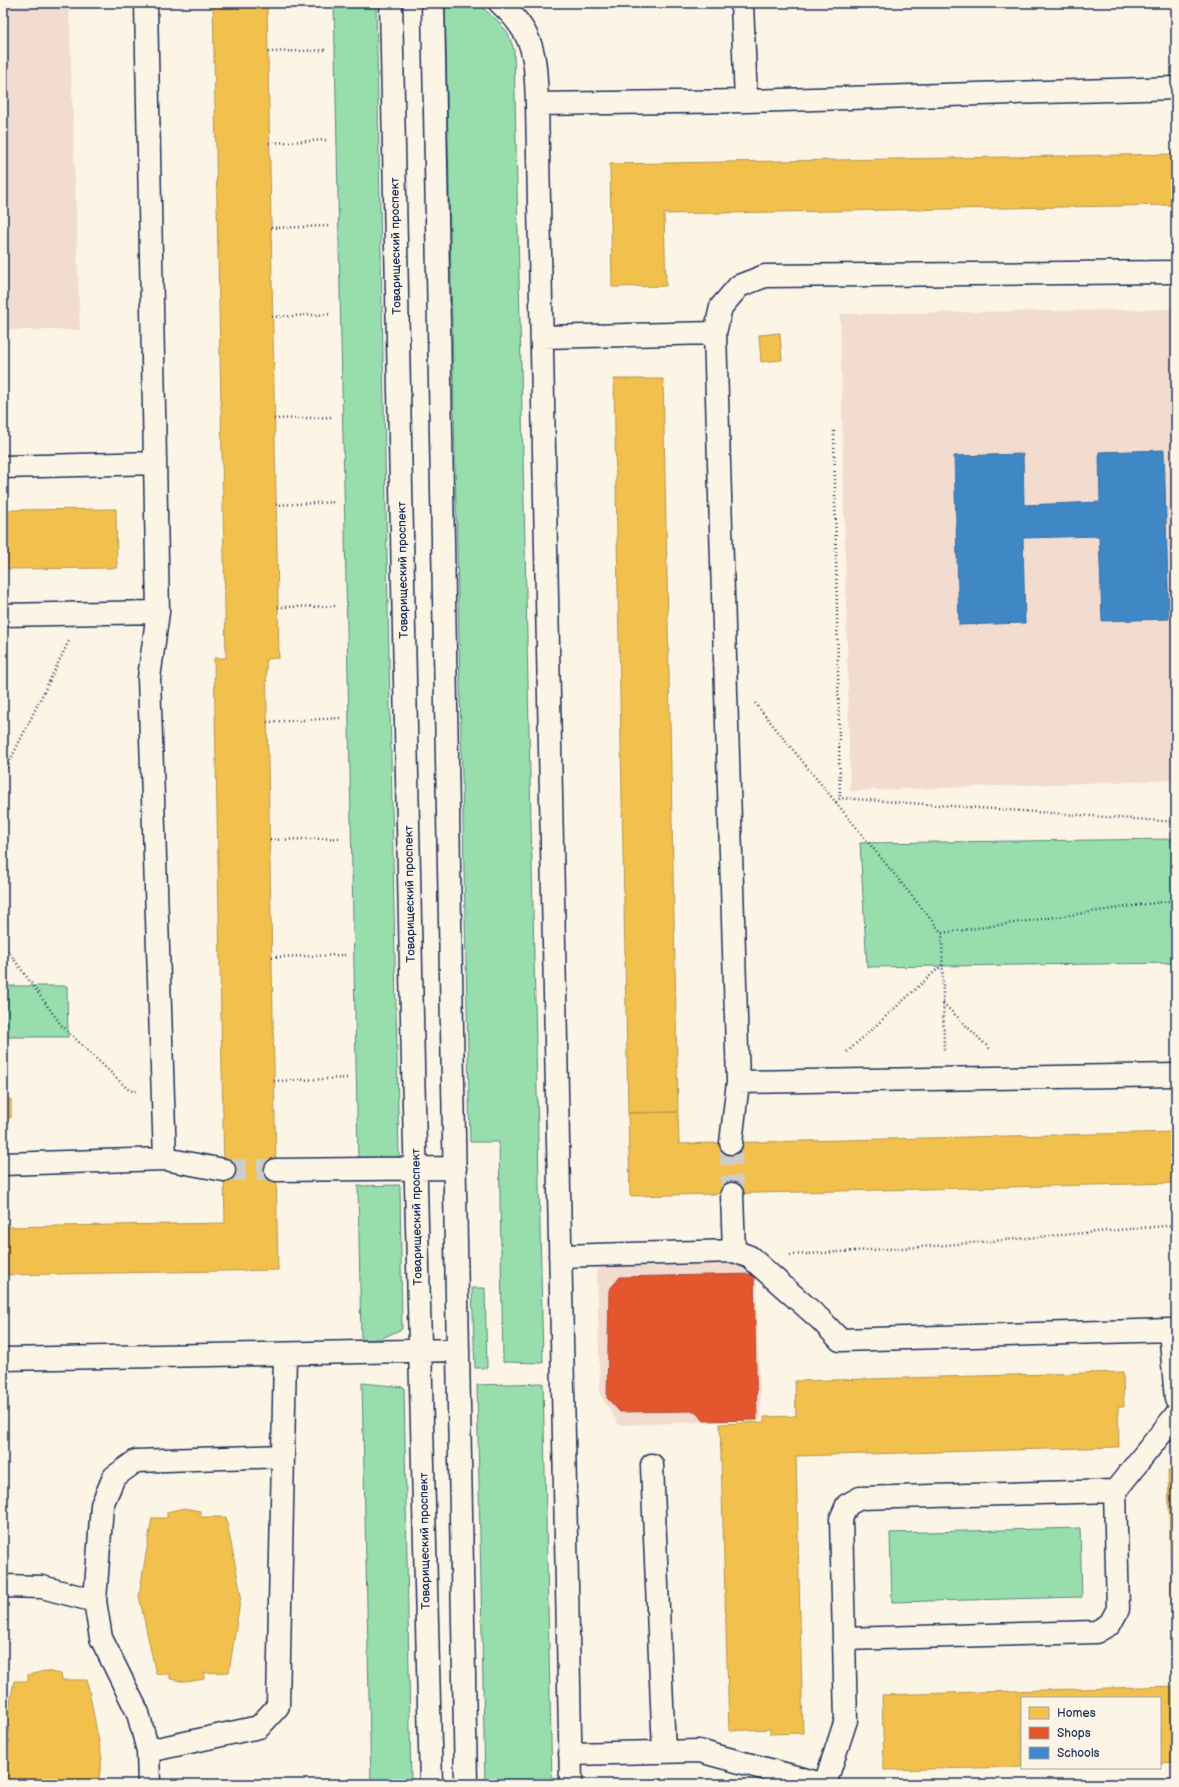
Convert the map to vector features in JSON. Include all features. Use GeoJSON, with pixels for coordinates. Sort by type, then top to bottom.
{"type":"FeatureCollection","features":[{"type":"Feature","properties":{"kind":"street"},"geometry":{"type":"LineString","coordinates":[[146,3],[158,612],[149,678],[165,1159]]}},
{"type":"Feature","properties":{"kind":"street","name":"Товарищеский проспект"},"geometry":{"type":"LineString","coordinates":[[391,3],[420,1351],[431,1784]]}},
{"type":"Feature","properties":{"kind":"street"},"geometry":{"type":"LineString","coordinates":[[433,3],[466,1784]]}},
{"type":"Feature","properties":{"kind":"street"},"geometry":{"type":"LineString","coordinates":[[500,3],[523,27],[534,56],[537,104],[571,1784]]}},
{"type":"Feature","properties":{"kind":"street"},"geometry":{"type":"LineString","coordinates":[[742,3],[746,101]]}},
{"type":"Feature","properties":{"kind":"street"},"geometry":{"type":"LineString","coordinates":[[537,104],[746,101],[1176,88]]}},
{"type":"Feature","properties":{"kind":"street"},"geometry":{"type":"LineString","coordinates":[[731,1143],[738,1082],[715,333],[721,306],[739,286],[765,276],[1176,272]]}},
{"type":"Feature","properties":{"kind":"street"},"geometry":{"type":"LineString","coordinates":[[542,337],[715,333]]}},
{"type":"Feature","properties":{"kind":"street"},"geometry":{"type":"LineString","coordinates":[[3,467],[155,463]]}},
{"type":"Feature","properties":{"kind":"street"},"geometry":{"type":"LineString","coordinates":[[3,615],[158,612]]}},
{"type":"Feature","properties":{"kind":"street"},"geometry":{"type":"LineString","coordinates":[[738,1082],[1176,1075]]}},
{"type":"Feature","properties":{"kind":"street"},"geometry":{"type":"LineString","coordinates":[[3,1164],[165,1159],[224,1170]]}},
{"type":"Feature","properties":{"kind":"street"},"geometry":{"type":"LineString","coordinates":[[276,1170],[416,1170],[455,1168]]}},
{"type":"Feature","properties":{"kind":"street"},"geometry":{"type":"LineString","coordinates":[[732,1194],[742,1254]]}},
{"type":"Feature","properties":{"kind":"street"},"geometry":{"type":"LineString","coordinates":[[560,1256],[742,1254],[821,1320],[840,1340],[1170,1330],[1176,1399]]}},
{"type":"Feature","properties":{"kind":"street"},"geometry":{"type":"LineString","coordinates":[[3,1359],[458,1350]]}},
{"type":"Feature","properties":{"kind":"street"},"geometry":{"type":"LineString","coordinates":[[148,1751],[259,1727],[278,1706],[285,1354]]}},
{"type":"Feature","properties":{"kind":"street"},"geometry":{"type":"LineString","coordinates":[[844,1639],[1096,1632],[1110,1624],[1118,1609],[1115,1491],[1176,1415]]}},
{"type":"Feature","properties":{"kind":"street"},"geometry":{"type":"LineString","coordinates":[[149,1784],[148,1751],[138,1713],[100,1638],[94,1601],[102,1505],[114,1477],[136,1462],[283,1456]]}},
{"type":"Feature","properties":{"kind":"street"},"geometry":{"type":"LineString","coordinates":[[652,1465],[664,1752]]}},
{"type":"Feature","properties":{"kind":"street"},"geometry":{"type":"LineString","coordinates":[[570,1754],[699,1751],[770,1777],[823,1784],[846,1720],[841,1519],[847,1505],[860,1498],[1115,1491]]}},
{"type":"Feature","properties":{"kind":"street"},"geometry":{"type":"LineString","coordinates":[[3,1586],[42,1587],[94,1601]]}},
{"type":"Feature","properties":{"kind":"path"},"geometry":{"type":"LineString","coordinates":[[268,52],[326,50]]}},
{"type":"Feature","properties":{"kind":"path"},"geometry":{"type":"LineString","coordinates":[[269,143],[328,140]]}},
{"type":"Feature","properties":{"kind":"path"},"geometry":{"type":"LineString","coordinates":[[271,228],[330,226]]}},
{"type":"Feature","properties":{"kind":"path"},"geometry":{"type":"LineString","coordinates":[[272,317],[332,314]]}},
{"type":"Feature","properties":{"kind":"path"},"geometry":{"type":"LineString","coordinates":[[274,419],[334,417]]}},
{"type":"Feature","properties":{"kind":"path"},"geometry":{"type":"LineString","coordinates":[[834,431],[840,798],[836,802]]}},
{"type":"Feature","properties":{"kind":"path"},"geometry":{"type":"LineString","coordinates":[[276,505],[336,502]]}},
{"type":"Feature","properties":{"kind":"path"},"geometry":{"type":"LineString","coordinates":[[278,607],[338,606]]}},
{"type":"Feature","properties":{"kind":"path"},"geometry":{"type":"LineString","coordinates":[[3,775],[83,614]]}},
{"type":"Feature","properties":{"kind":"path"},"geometry":{"type":"LineString","coordinates":[[725,666],[942,933],[944,1078]]}},
{"type":"Feature","properties":{"kind":"path"},"geometry":{"type":"LineString","coordinates":[[267,722],[340,718]]}},
{"type":"Feature","properties":{"kind":"path"},"geometry":{"type":"LineString","coordinates":[[840,798],[1176,822]]}},
{"type":"Feature","properties":{"kind":"path"},"geometry":{"type":"LineString","coordinates":[[270,840],[342,838]]}},
{"type":"Feature","properties":{"kind":"path"},"geometry":{"type":"LineString","coordinates":[[942,933],[1176,900]]}},
{"type":"Feature","properties":{"kind":"path"},"geometry":{"type":"LineString","coordinates":[[3,944],[61,1025],[129,1090],[163,1098]]}},
{"type":"Feature","properties":{"kind":"path"},"geometry":{"type":"LineString","coordinates":[[272,958],[345,955]]}},
{"type":"Feature","properties":{"kind":"path"},"geometry":{"type":"LineString","coordinates":[[816,1080],[942,964]]}},
{"type":"Feature","properties":{"kind":"path"},"geometry":{"type":"LineString","coordinates":[[943,1003],[1019,1078]]}},
{"type":"Feature","properties":{"kind":"path"},"geometry":{"type":"LineString","coordinates":[[274,1081],[348,1078]]}},
{"type":"Feature","properties":{"kind":"path"},"geometry":{"type":"LineString","coordinates":[[742,1254],[935,1246],[1176,1225]]}},
{"type":"Feature","properties":{"kind":"shaded area"},"geometry":{"type":"Polygon","coordinates":[[[3,3],[69,3],[80,330],[3,330],[3,3]]]}},
{"type":"Feature","properties":{"kind":"shaded area"},"geometry":{"type":"Polygon","coordinates":[[[1176,309],[1176,780],[850,791],[840,314],[1176,309]]]}},
{"type":"Feature","properties":{"kind":"shaded area"},"geometry":{"type":"Polygon","coordinates":[[[614,1248],[733,1261],[756,1273],[761,1420],[619,1425],[600,1395],[597,1272],[614,1248]]]}},
{"type":"Feature","properties":{"kind":"green space"},"geometry":{"type":"Polygon","coordinates":[[[334,3],[376,3],[399,1158],[358,1159],[334,3]]]}},
{"type":"Feature","properties":{"kind":"green space"},"geometry":{"type":"Polygon","coordinates":[[[445,3],[477,3],[498,21],[508,33],[514,50],[543,1363],[503,1362],[499,1142],[470,1142],[445,3]]]}},
{"type":"Feature","properties":{"kind":"green space"},"geometry":{"type":"Polygon","coordinates":[[[1176,839],[1176,963],[867,967],[860,843],[1176,839]]]}},
{"type":"Feature","properties":{"kind":"green space"},"geometry":{"type":"Polygon","coordinates":[[[3,986],[67,986],[68,1037],[3,1037],[3,986]]]}},
{"type":"Feature","properties":{"kind":"green space"},"geometry":{"type":"Polygon","coordinates":[[[400,1185],[402,1329],[380,1339],[361,1340],[358,1186],[400,1185]]]}},
{"type":"Feature","properties":{"kind":"green space"},"geometry":{"type":"Polygon","coordinates":[[[472,1288],[485,1288],[487,1368],[475,1368],[472,1288]]]}},
{"type":"Feature","properties":{"kind":"green space"},"geometry":{"type":"Polygon","coordinates":[[[362,1383],[404,1387],[411,1784],[371,1784],[362,1383]]]}},
{"type":"Feature","properties":{"kind":"green space"},"geometry":{"type":"Polygon","coordinates":[[[543,1383],[552,1784],[485,1784],[477,1385],[543,1383]]]}},
{"type":"Feature","properties":{"kind":"green space"},"geometry":{"type":"Polygon","coordinates":[[[1080,1528],[1082,1597],[892,1602],[890,1533],[1080,1528]]]}},
{"type":"Feature","properties":{"kind":"building: Homes"},"geometry":{"type":"Polygon","coordinates":[[[213,3],[267,3],[279,658],[266,659],[278,1270],[3,1275],[3,1227],[225,1223],[214,658],[226,658],[213,3]]]}},
{"type":"Feature","properties":{"kind":"building: Homes"},"geometry":{"type":"Polygon","coordinates":[[[1176,154],[1176,205],[664,214],[666,286],[612,287],[610,164],[1176,154]]]}},
{"type":"Feature","properties":{"kind":"building: Homes"},"geometry":{"type":"Polygon","coordinates":[[[780,333],[782,360],[761,362],[759,335],[780,333]]]}},
{"type":"Feature","properties":{"kind":"building: Homes"},"geometry":{"type":"Polygon","coordinates":[[[614,379],[663,379],[678,1112],[628,1113],[614,379]]]}},
{"type":"Feature","properties":{"kind":"building: Homes"},"geometry":{"type":"Polygon","coordinates":[[[116,509],[117,568],[3,569],[3,510],[116,509]]]}},
{"type":"Feature","properties":{"kind":"building: Homes"},"geometry":{"type":"Polygon","coordinates":[[[3,1099],[11,1099],[11,1118],[3,1118],[3,1099]]]}},
{"type":"Feature","properties":{"kind":"building: Homes"},"geometry":{"type":"Polygon","coordinates":[[[678,1112],[679,1144],[1176,1132],[1176,1183],[630,1196],[628,1113],[678,1112]]]}},
{"type":"Feature","properties":{"kind":"building: Homes"},"geometry":{"type":"Polygon","coordinates":[[[1123,1372],[1124,1407],[1118,1407],[1119,1447],[796,1456],[803,1733],[770,1734],[770,1729],[729,1731],[720,1424],[764,1422],[764,1417],[796,1416],[795,1381],[1123,1372]]]}},
{"type":"Feature","properties":{"kind":"building: Homes"},"geometry":{"type":"Polygon","coordinates":[[[1176,1469],[1176,1762],[1161,1763],[1161,1697],[1021,1697],[1021,1767],[884,1770],[882,1695],[1174,1686],[1168,1470],[1176,1469]]]}},
{"type":"Feature","properties":{"kind":"building: Homes"},"geometry":{"type":"Polygon","coordinates":[[[184,1508],[200,1511],[201,1517],[226,1517],[241,1595],[229,1672],[204,1673],[204,1679],[187,1682],[170,1679],[170,1674],[156,1674],[139,1596],[152,1518],[167,1518],[167,1512],[184,1508]]]}},
{"type":"Feature","properties":{"kind":"building: Homes"},"geometry":{"type":"Polygon","coordinates":[[[45,1671],[61,1674],[62,1680],[87,1680],[102,1758],[98,1784],[5,1784],[3,1775],[3,1741],[14,1681],[28,1681],[28,1675],[45,1671]]]}},
{"type":"Feature","properties":{"kind":"building: Shops"},"geometry":{"type":"Polygon","coordinates":[[[754,1274],[757,1420],[704,1421],[695,1411],[620,1412],[607,1398],[609,1290],[620,1277],[754,1274]]]}},
{"type":"Feature","properties":{"kind":"building: Schools"},"geometry":{"type":"Polygon","coordinates":[[[1164,450],[1169,619],[1102,621],[1099,536],[1023,538],[1025,623],[959,625],[954,456],[1023,454],[1024,505],[1100,502],[1099,452],[1164,450]]]}},
{"type":"Feature","properties":{"kind":"tunnel"},"geometry":{"type":"LineString","coordinates":[[731,1143],[732,1194]]}},
{"type":"Feature","properties":{"kind":"tunnel"},"geometry":{"type":"LineString","coordinates":[[224,1170],[276,1170]]}}]}
